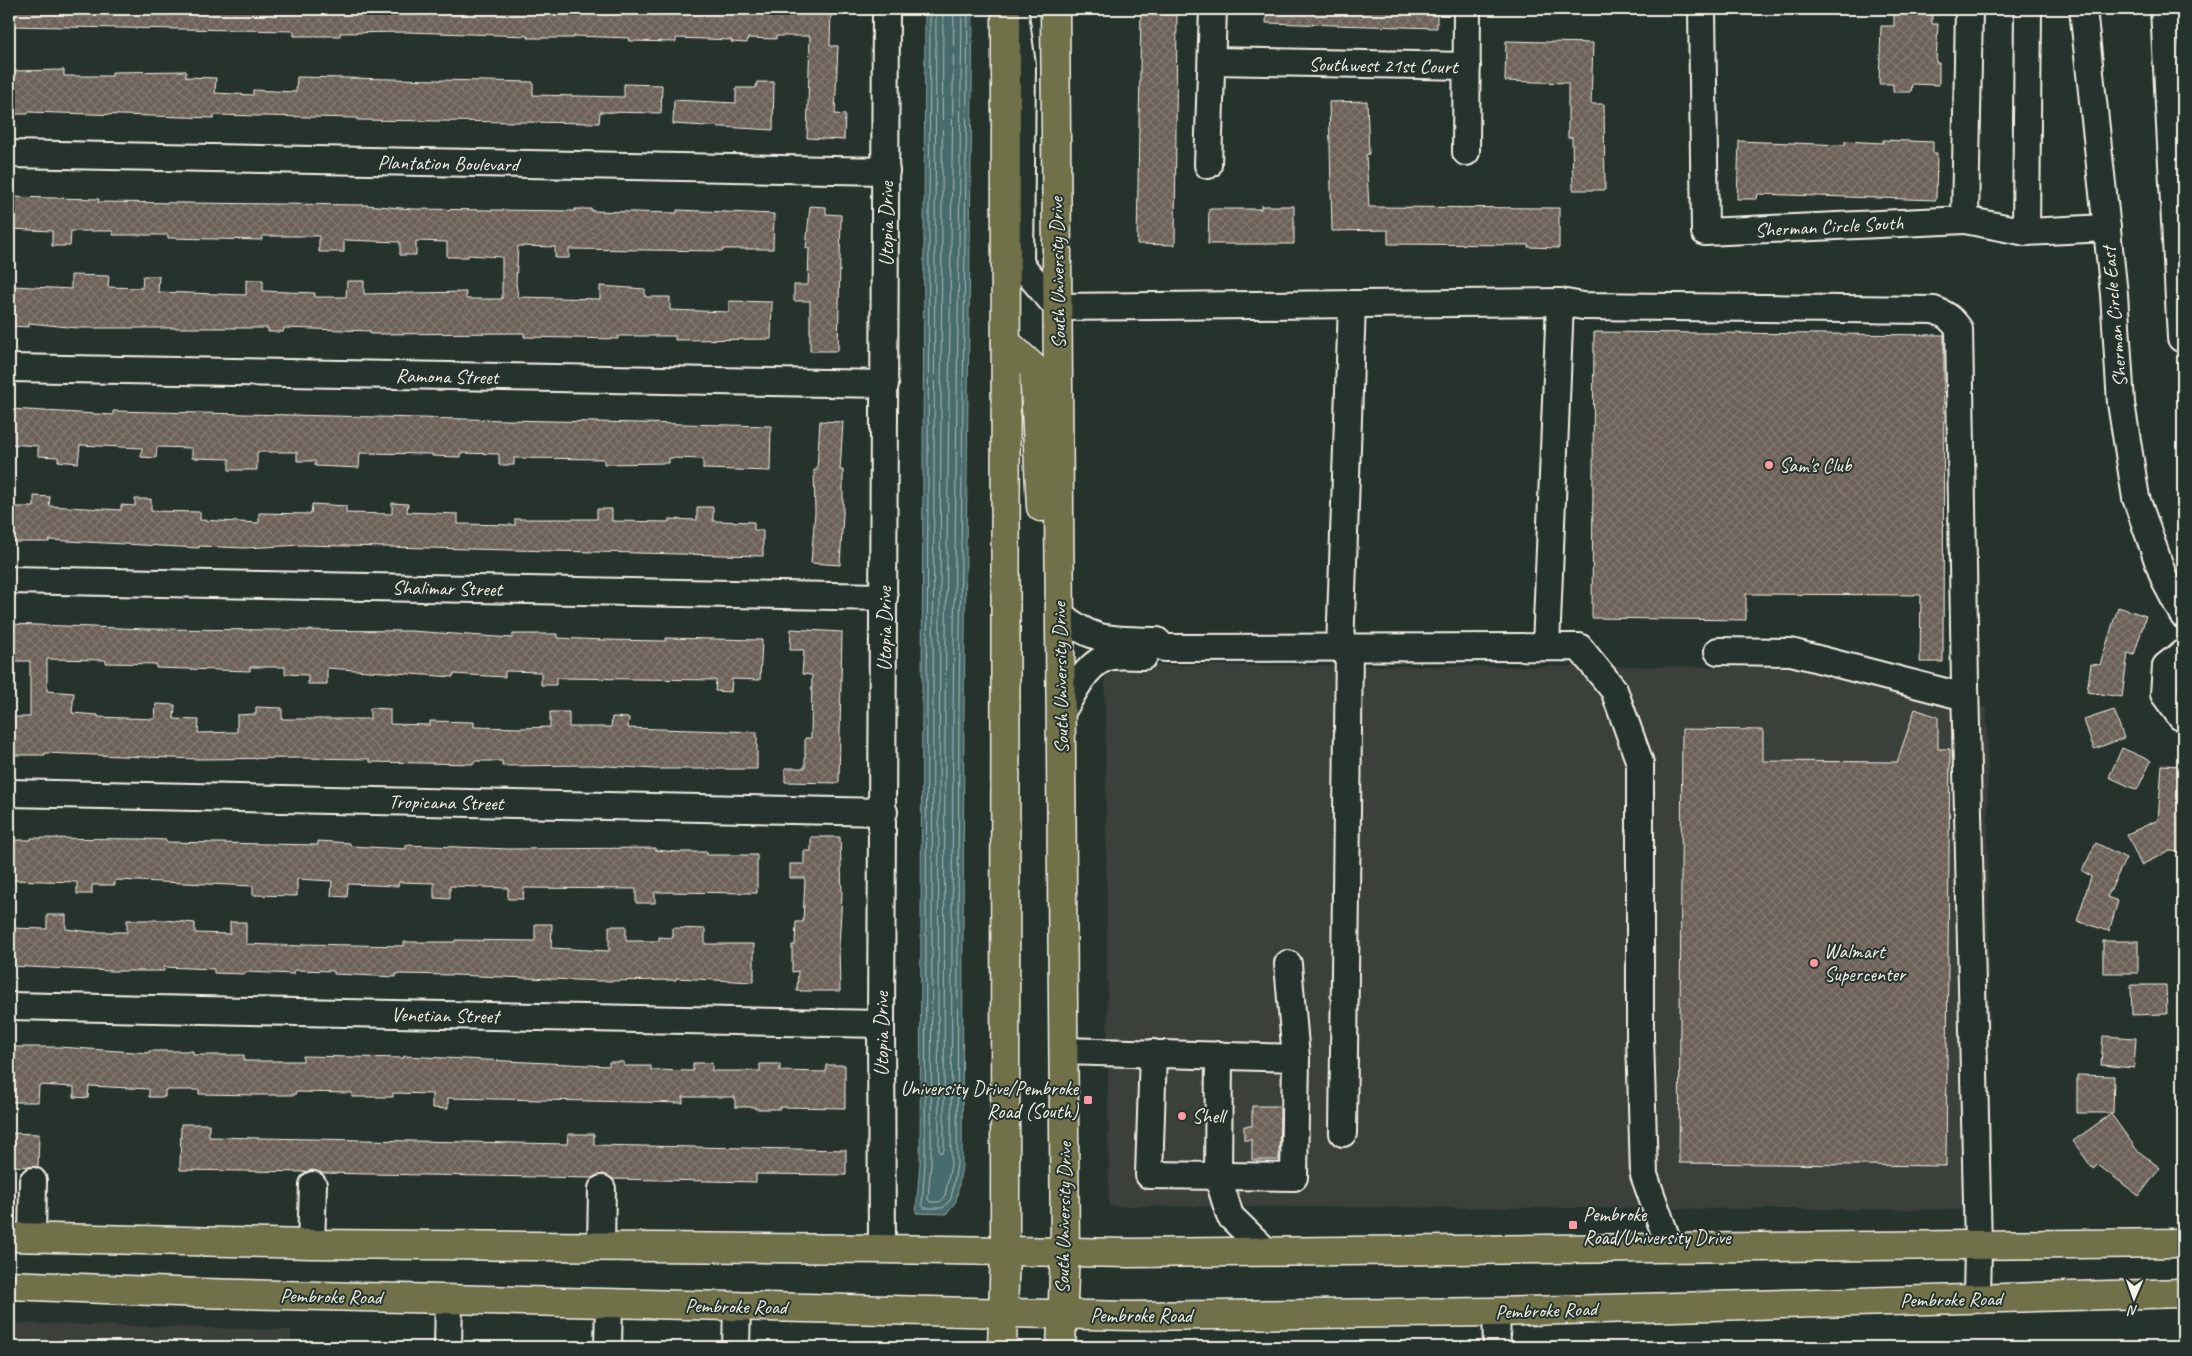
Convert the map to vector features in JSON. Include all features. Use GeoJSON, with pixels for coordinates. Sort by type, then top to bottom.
{"type":"FeatureCollection","features":[{"type":"Feature","properties":{"kind":"main road"},"geometry":{"type":"LineString","coordinates":[[1002,1347],[1001,1313],[1006,1251],[1006,9]]}},
{"type":"Feature","properties":{"kind":"main road","name":"South University Drive"},"geometry":{"type":"LineString","coordinates":[[1054,9],[1064,1051],[1065,1252],[1061,1347]]}},
{"type":"Feature","properties":{"kind":"main road"},"geometry":{"type":"LineString","coordinates":[[1006,342],[1034,368],[1048,623],[1060,651]]}},
{"type":"Feature","properties":{"kind":"main road"},"geometry":{"type":"LineString","coordinates":[[20,1238],[311,1244],[1065,1252],[1267,1252],[2183,1243]]}},
{"type":"Feature","properties":{"kind":"main road","name":"Pembroke Road"},"geometry":{"type":"LineString","coordinates":[[9,1285],[200,1293],[1061,1315],[1496,1312],[2183,1294]]}},
{"type":"Feature","properties":{"kind":"street","name":"Utopia Drive"},"geometry":{"type":"LineString","coordinates":[[882,1249],[881,1024],[884,812],[886,9]]}},
{"type":"Feature","properties":{"kind":"street"},"geometry":{"type":"LineString","coordinates":[[1014,9],[1022,65],[1020,264],[1057,307],[1560,302],[1584,306],[1934,310],[1943,313],[1953,320],[1959,329],[1960,342],[1965,697],[1978,1246],[1977,1298]]}},
{"type":"Feature","properties":{"kind":"street"},"geometry":{"type":"LineString","coordinates":[[1208,165],[1213,61],[1213,9]]}},
{"type":"Feature","properties":{"kind":"street"},"geometry":{"type":"LineString","coordinates":[[1467,9],[1467,66]]}},
{"type":"Feature","properties":{"kind":"street","name":"Sherman Circle South"},"geometry":{"type":"LineString","coordinates":[[1702,9],[1705,232],[1965,220]]}},
{"type":"Feature","properties":{"kind":"street"},"geometry":{"type":"LineString","coordinates":[[1969,9],[1965,220],[2026,232],[2106,228]]}},
{"type":"Feature","properties":{"kind":"street"},"geometry":{"type":"LineString","coordinates":[[2026,232],[2028,9]]}},
{"type":"Feature","properties":{"kind":"street","name":"Sherman Circle East"},"geometry":{"type":"LineString","coordinates":[[2083,9],[2114,294],[2121,404],[2136,498],[2165,581],[2183,615]]}},
{"type":"Feature","properties":{"kind":"street"},"geometry":{"type":"LineString","coordinates":[[2164,9],[2181,338],[2183,337]]}},
{"type":"Feature","properties":{"kind":"street","name":"Southwest 21st Court"},"geometry":{"type":"LineString","coordinates":[[1213,61],[1467,66],[1466,152]]}},
{"type":"Feature","properties":{"kind":"street","name":"Plantation Boulevard"},"geometry":{"type":"LineString","coordinates":[[9,154],[886,171]]}},
{"type":"Feature","properties":{"kind":"street"},"geometry":{"type":"LineString","coordinates":[[1546,647],[1560,302]]}},
{"type":"Feature","properties":{"kind":"street"},"geometry":{"type":"LineString","coordinates":[[1344,1133],[1345,649],[1352,304]]}},
{"type":"Feature","properties":{"kind":"street","name":"Ramona Street"},"geometry":{"type":"LineString","coordinates":[[9,368],[885,384]]}},
{"type":"Feature","properties":{"kind":"street","name":"Shalimar Street"},"geometry":{"type":"LineString","coordinates":[[9,580],[884,597]]}},
{"type":"Feature","properties":{"kind":"street"},"geometry":{"type":"LineString","coordinates":[[1060,614],[1087,634],[1112,639],[1156,640],[1164,648]]}},
{"type":"Feature","properties":{"kind":"street"},"geometry":{"type":"LineString","coordinates":[[1061,713],[1085,674],[1102,660],[1113,656],[1155,656],[1164,648],[1579,647],[1614,690],[1640,763],[1640,1037],[1644,1174],[1670,1248]]}},
{"type":"Feature","properties":{"kind":"street"},"geometry":{"type":"LineString","coordinates":[[1718,650],[1791,652],[1965,697]]}},
{"type":"Feature","properties":{"kind":"street"},"geometry":{"type":"LineString","coordinates":[[2183,653],[2166,666],[2164,694],[2181,717],[2183,717]]}},
{"type":"Feature","properties":{"kind":"street","name":"Tropicana Street"},"geometry":{"type":"LineString","coordinates":[[9,793],[884,812]]}},
{"type":"Feature","properties":{"kind":"street"},"geometry":{"type":"LineString","coordinates":[[1153,1053],[1149,1175],[1218,1177],[1294,1176],[1296,1058],[1288,964]]}},
{"type":"Feature","properties":{"kind":"street","name":"Venetian Street"},"geometry":{"type":"LineString","coordinates":[[9,1006],[881,1024]]}},
{"type":"Feature","properties":{"kind":"street"},"geometry":{"type":"LineString","coordinates":[[1064,1051],[1296,1058]]}},
{"type":"Feature","properties":{"kind":"street"},"geometry":{"type":"LineString","coordinates":[[1219,1055],[1218,1177],[1230,1216],[1267,1252]]}},
{"type":"Feature","properties":{"kind":"street"},"geometry":{"type":"LineString","coordinates":[[20,1238],[33,1181]]}},
{"type":"Feature","properties":{"kind":"street"},"geometry":{"type":"LineString","coordinates":[[311,1244],[314,1185]]}},
{"type":"Feature","properties":{"kind":"street"},"geometry":{"type":"LineString","coordinates":[[601,1246],[602,1189]]}},
{"type":"Feature","properties":{"kind":"street"},"geometry":{"type":"LineString","coordinates":[[448,1347],[449,1299]]}},
{"type":"Feature","properties":{"kind":"street"},"geometry":{"type":"LineString","coordinates":[[608,1347],[609,1303]]}},
{"type":"Feature","properties":{"kind":"street"},"geometry":{"type":"LineString","coordinates":[[736,1306],[736,1347]]}},
{"type":"Feature","properties":{"kind":"street"},"geometry":{"type":"LineString","coordinates":[[1496,1312],[1497,1347]]}},
{"type":"Feature","properties":{"kind":"shaded area"},"geometry":{"type":"Polygon","coordinates":[[[1105,665],[1799,667],[1987,708],[1991,1210],[1109,1206],[1105,665]]]}},
{"type":"Feature","properties":{"kind":"shaded area"},"geometry":{"type":"Polygon","coordinates":[[[9,1323],[291,1330],[291,1347],[9,1347],[9,1323]]]}},
{"type":"Feature","properties":{"kind":"water"},"geometry":{"type":"Polygon","coordinates":[[[925,9],[973,9],[964,710],[962,1166],[956,1201],[947,1214],[916,1213],[920,1162],[925,9]]]}},
{"type":"Feature","properties":{"kind":"building"},"geometry":{"type":"Polygon","coordinates":[[[9,9],[625,9],[625,11],[662,12],[662,9],[831,9],[830,46],[838,46],[835,114],[845,115],[844,140],[807,138],[810,36],[776,36],[776,39],[748,38],[747,43],[731,42],[732,40],[676,38],[676,42],[629,41],[630,38],[574,36],[574,38],[528,38],[528,36],[408,32],[340,33],[340,36],[294,36],[294,31],[9,26],[9,9]]]}},
{"type":"Feature","properties":{"kind":"building"},"geometry":{"type":"Polygon","coordinates":[[[1141,9],[1177,9],[1175,245],[1137,244],[1141,9]]]}},
{"type":"Feature","properties":{"kind":"building"},"geometry":{"type":"Polygon","coordinates":[[[1267,9],[1437,9],[1437,28],[1266,23],[1267,9]]]}},
{"type":"Feature","properties":{"kind":"building"},"geometry":{"type":"Polygon","coordinates":[[[1894,9],[1932,9],[1932,24],[1938,24],[1936,63],[1939,63],[1939,85],[1912,84],[1911,92],[1893,92],[1893,84],[1879,84],[1881,26],[1894,26],[1894,9]]]}},
{"type":"Feature","properties":{"kind":"building"},"geometry":{"type":"Polygon","coordinates":[[[1506,41],[1593,43],[1591,104],[1604,104],[1605,190],[1573,190],[1572,137],[1568,138],[1568,83],[1505,81],[1506,41]]]}},
{"type":"Feature","properties":{"kind":"building"},"geometry":{"type":"Polygon","coordinates":[[[64,70],[64,76],[112,76],[112,72],[186,71],[186,77],[216,78],[215,93],[253,95],[253,90],[296,92],[297,77],[533,82],[533,95],[624,97],[624,84],[662,85],[661,113],[600,112],[599,123],[357,120],[357,118],[214,115],[214,118],[28,112],[28,114],[13,114],[13,109],[9,109],[9,71],[64,70]]]}},
{"type":"Feature","properties":{"kind":"building"},"geometry":{"type":"Polygon","coordinates":[[[757,82],[774,82],[773,130],[673,124],[674,100],[736,103],[736,88],[756,88],[757,82]]]}},
{"type":"Feature","properties":{"kind":"building"},"geometry":{"type":"Polygon","coordinates":[[[1367,101],[1369,154],[1366,155],[1369,207],[1559,208],[1559,248],[1528,247],[1529,245],[1388,244],[1388,230],[1332,231],[1329,102],[1367,101]]]}},
{"type":"Feature","properties":{"kind":"building"},"geometry":{"type":"Polygon","coordinates":[[[1883,140],[1933,142],[1933,153],[1937,153],[1936,200],[1758,194],[1757,199],[1737,199],[1739,141],[1845,145],[1845,141],[1883,143],[1883,140]]]}},
{"type":"Feature","properties":{"kind":"building"},"geometry":{"type":"Polygon","coordinates":[[[9,197],[99,199],[98,202],[366,205],[412,209],[575,211],[575,209],[592,209],[592,211],[677,213],[677,210],[774,214],[773,249],[723,249],[723,251],[569,249],[569,258],[555,258],[555,247],[518,246],[516,283],[518,297],[600,299],[600,286],[645,289],[645,297],[670,297],[670,310],[729,312],[729,301],[772,302],[771,339],[675,340],[675,336],[618,336],[618,339],[524,337],[524,333],[370,334],[370,331],[284,328],[283,332],[268,332],[268,328],[78,328],[29,323],[29,327],[10,326],[13,286],[71,289],[71,275],[109,276],[108,287],[142,288],[143,276],[159,276],[158,292],[246,295],[246,280],[263,280],[263,291],[315,293],[315,297],[346,297],[347,281],[364,281],[364,294],[466,292],[466,299],[502,299],[502,257],[468,255],[468,257],[447,257],[447,242],[416,241],[416,255],[400,255],[400,242],[344,240],[344,252],[319,252],[319,236],[262,236],[262,240],[168,238],[168,235],[113,235],[113,231],[71,231],[70,246],[52,246],[52,231],[9,229],[9,197]]]}},
{"type":"Feature","properties":{"kind":"building"},"geometry":{"type":"Polygon","coordinates":[[[810,206],[826,207],[826,214],[841,215],[838,351],[810,351],[810,301],[794,301],[794,285],[808,285],[809,248],[806,248],[810,206]]]}},
{"type":"Feature","properties":{"kind":"building"},"geometry":{"type":"Polygon","coordinates":[[[1261,206],[1294,206],[1294,244],[1208,244],[1209,209],[1261,209],[1261,206]]]}},
{"type":"Feature","properties":{"kind":"building","name":"Sam's Club"},"geometry":{"type":"Polygon","coordinates":[[[1594,332],[1944,335],[1943,662],[1920,662],[1921,595],[1746,594],[1746,620],[1592,618],[1594,332]]]}},
{"type":"Feature","properties":{"kind":"building"},"geometry":{"type":"Polygon","coordinates":[[[11,409],[113,415],[113,411],[771,426],[770,471],[703,469],[703,459],[669,458],[669,463],[604,464],[604,459],[514,458],[514,465],[499,465],[499,454],[460,453],[460,457],[432,456],[432,454],[360,453],[359,468],[315,466],[315,461],[297,461],[297,452],[257,452],[257,470],[229,470],[229,459],[192,458],[192,448],[157,447],[156,458],[141,457],[142,448],[80,445],[78,463],[58,461],[58,457],[38,456],[38,446],[9,444],[11,409]]]}},
{"type":"Feature","properties":{"kind":"building"},"geometry":{"type":"Polygon","coordinates":[[[820,421],[843,422],[840,470],[843,470],[843,514],[840,565],[811,563],[815,512],[814,470],[817,470],[820,421]]]}},
{"type":"Feature","properties":{"kind":"building"},"geometry":{"type":"Polygon","coordinates":[[[34,496],[50,497],[49,506],[121,510],[121,505],[135,506],[135,499],[151,499],[151,511],[200,512],[200,520],[259,523],[259,513],[311,514],[312,504],[346,506],[346,513],[392,514],[392,503],[408,504],[407,512],[458,514],[458,524],[515,525],[515,519],[597,519],[597,509],[612,509],[612,521],[669,522],[669,519],[697,520],[697,507],[713,507],[713,521],[754,522],[754,530],[763,530],[763,556],[302,545],[244,548],[199,546],[199,548],[49,540],[49,542],[9,542],[9,507],[34,507],[34,496]]]}},
{"type":"Feature","properties":{"kind":"building"},"geometry":{"type":"Polygon","coordinates":[[[2118,607],[2146,616],[2134,655],[2128,653],[2122,697],[2087,692],[2091,664],[2100,665],[2118,607]]]}},
{"type":"Feature","properties":{"kind":"building"},"geometry":{"type":"Polygon","coordinates":[[[9,624],[148,629],[411,631],[512,638],[513,634],[557,634],[557,638],[605,640],[666,641],[666,638],[762,640],[760,680],[732,679],[731,692],[715,691],[716,680],[556,678],[556,685],[541,685],[541,672],[505,671],[505,677],[453,674],[453,677],[327,668],[327,684],[308,684],[308,675],[285,674],[285,667],[250,667],[250,671],[156,668],[156,664],[106,663],[106,660],[47,659],[47,691],[74,693],[72,713],[98,715],[98,717],[155,719],[156,704],[175,705],[174,719],[199,720],[198,733],[237,732],[237,715],[256,714],[256,707],[282,708],[282,719],[370,719],[370,708],[390,709],[390,724],[430,725],[430,721],[474,722],[474,727],[522,728],[550,727],[550,712],[569,712],[569,727],[611,727],[612,717],[629,718],[628,728],[757,732],[757,769],[655,769],[593,765],[502,766],[502,761],[474,761],[474,764],[370,762],[370,759],[197,759],[45,753],[45,755],[9,755],[9,717],[30,717],[30,661],[9,661],[9,624]]]}},
{"type":"Feature","properties":{"kind":"building"},"geometry":{"type":"Polygon","coordinates":[[[791,629],[842,632],[839,783],[785,782],[785,768],[805,768],[805,738],[811,738],[812,675],[802,674],[804,650],[790,650],[791,629]]]}},
{"type":"Feature","properties":{"kind":"building","name":"Walmart Supercenter"},"geometry":{"type":"Polygon","coordinates":[[[1915,709],[1938,717],[1938,749],[1950,749],[1946,1166],[1679,1163],[1682,729],[1763,730],[1763,761],[1897,762],[1915,709]]]}},
{"type":"Feature","properties":{"kind":"building"},"geometry":{"type":"Polygon","coordinates":[[[2114,710],[2124,738],[2094,749],[2084,720],[2114,710]]]}},
{"type":"Feature","properties":{"kind":"building"},"geometry":{"type":"Polygon","coordinates":[[[2122,748],[2151,761],[2137,790],[2109,777],[2122,748]]]}},
{"type":"Feature","properties":{"kind":"building"},"geometry":{"type":"Polygon","coordinates":[[[2162,765],[2183,766],[2183,852],[2170,851],[2141,865],[2127,834],[2158,820],[2162,765]]]}},
{"type":"Feature","properties":{"kind":"building"},"geometry":{"type":"Polygon","coordinates":[[[811,837],[840,837],[842,895],[839,946],[840,991],[797,991],[798,971],[792,972],[792,945],[795,945],[796,922],[803,922],[805,878],[790,878],[790,864],[804,864],[804,851],[811,851],[811,837]]]}},
{"type":"Feature","properties":{"kind":"building"},"geometry":{"type":"Polygon","coordinates":[[[31,838],[145,839],[166,840],[166,842],[318,845],[318,841],[350,843],[350,846],[406,849],[406,845],[509,849],[655,848],[655,850],[677,852],[707,852],[707,855],[757,855],[757,893],[655,892],[655,903],[636,903],[636,889],[524,888],[523,899],[508,899],[508,888],[450,886],[450,899],[434,898],[434,883],[399,882],[398,886],[348,884],[347,897],[331,896],[332,881],[297,879],[297,896],[253,895],[253,886],[115,880],[115,885],[92,885],[92,894],[77,894],[77,882],[9,880],[9,840],[31,840],[31,838]]]}},
{"type":"Feature","properties":{"kind":"building"},"geometry":{"type":"Polygon","coordinates":[[[2096,843],[2126,858],[2107,897],[2118,901],[2109,931],[2077,921],[2091,876],[2082,871],[2096,843]]]}},
{"type":"Feature","properties":{"kind":"building"},"geometry":{"type":"Polygon","coordinates":[[[47,915],[66,915],[66,929],[92,932],[127,932],[127,920],[164,920],[195,923],[195,933],[230,934],[230,922],[246,922],[246,944],[302,946],[302,944],[404,946],[404,942],[455,942],[455,940],[535,941],[535,924],[552,924],[551,948],[609,951],[609,926],[626,926],[626,941],[659,941],[659,937],[673,938],[673,928],[705,929],[705,944],[754,944],[754,982],[676,978],[676,980],[600,981],[396,974],[396,977],[334,974],[334,971],[294,970],[294,974],[245,972],[245,974],[214,973],[214,969],[164,967],[164,971],[111,971],[9,966],[9,928],[47,929],[47,915]]]}},
{"type":"Feature","properties":{"kind":"building"},"geometry":{"type":"Polygon","coordinates":[[[2103,941],[2138,941],[2138,973],[2103,973],[2103,941]]]}},
{"type":"Feature","properties":{"kind":"building"},"geometry":{"type":"Polygon","coordinates":[[[2131,985],[2166,985],[2167,1014],[2132,1015],[2131,985]]]}},
{"type":"Feature","properties":{"kind":"building"},"geometry":{"type":"Polygon","coordinates":[[[2103,1036],[2136,1038],[2134,1068],[2101,1065],[2103,1036]]]}},
{"type":"Feature","properties":{"kind":"building"},"geometry":{"type":"Polygon","coordinates":[[[9,1047],[59,1047],[149,1053],[149,1051],[193,1051],[193,1055],[244,1055],[244,1061],[303,1061],[303,1056],[404,1058],[404,1056],[609,1066],[609,1062],[624,1062],[624,1066],[651,1066],[651,1070],[693,1071],[693,1063],[712,1063],[712,1071],[760,1071],[760,1064],[780,1064],[780,1071],[826,1072],[826,1065],[845,1065],[845,1108],[780,1107],[780,1109],[755,1109],[755,1107],[735,1107],[735,1097],[683,1097],[683,1103],[448,1098],[448,1109],[432,1108],[432,1094],[393,1093],[393,1097],[352,1097],[352,1093],[295,1092],[295,1095],[257,1095],[199,1094],[199,1090],[165,1090],[165,1097],[149,1097],[149,1089],[89,1086],[88,1098],[74,1097],[74,1087],[39,1085],[38,1102],[9,1102],[9,1047]]]}},
{"type":"Feature","properties":{"kind":"building"},"geometry":{"type":"Polygon","coordinates":[[[2077,1075],[2114,1076],[2113,1113],[2077,1113],[2077,1075]]]}},
{"type":"Feature","properties":{"kind":"building"},"geometry":{"type":"Polygon","coordinates":[[[1252,1106],[1280,1106],[1279,1160],[1252,1160],[1252,1140],[1244,1140],[1244,1126],[1252,1126],[1252,1106]]]}},
{"type":"Feature","properties":{"kind":"building"},"geometry":{"type":"Polygon","coordinates":[[[2111,1114],[2137,1150],[2160,1168],[2139,1196],[2098,1165],[2093,1169],[2073,1141],[2111,1114]]]}},
{"type":"Feature","properties":{"kind":"building"},"geometry":{"type":"Polygon","coordinates":[[[181,1124],[209,1124],[209,1137],[567,1144],[568,1134],[594,1134],[594,1145],[846,1150],[846,1175],[756,1174],[756,1182],[612,1179],[603,1174],[592,1178],[321,1173],[313,1170],[305,1172],[180,1170],[181,1124]]]}},
{"type":"Feature","properties":{"kind":"building"},"geometry":{"type":"Polygon","coordinates":[[[9,1133],[39,1134],[38,1167],[9,1166],[9,1133]]]}},
{"type":"Feature","properties":{"kind":"place","name":"Sam's Club"},"geometry":{"type":"Point","coordinates":[1769,465]}},
{"type":"Feature","properties":{"kind":"place","name":"Walmart Supercenter"},"geometry":{"type":"Point","coordinates":[1814,963]}},
{"type":"Feature","properties":{"kind":"place","name":"University Drive/Pembroke Road (South)"},"geometry":{"type":"Point","coordinates":[1088,1100]}},
{"type":"Feature","properties":{"kind":"place","name":"Shell"},"geometry":{"type":"Point","coordinates":[1182,1116]}},
{"type":"Feature","properties":{"kind":"place","name":"Pembroke Road/University Drive"},"geometry":{"type":"Point","coordinates":[1573,1225]}}]}
